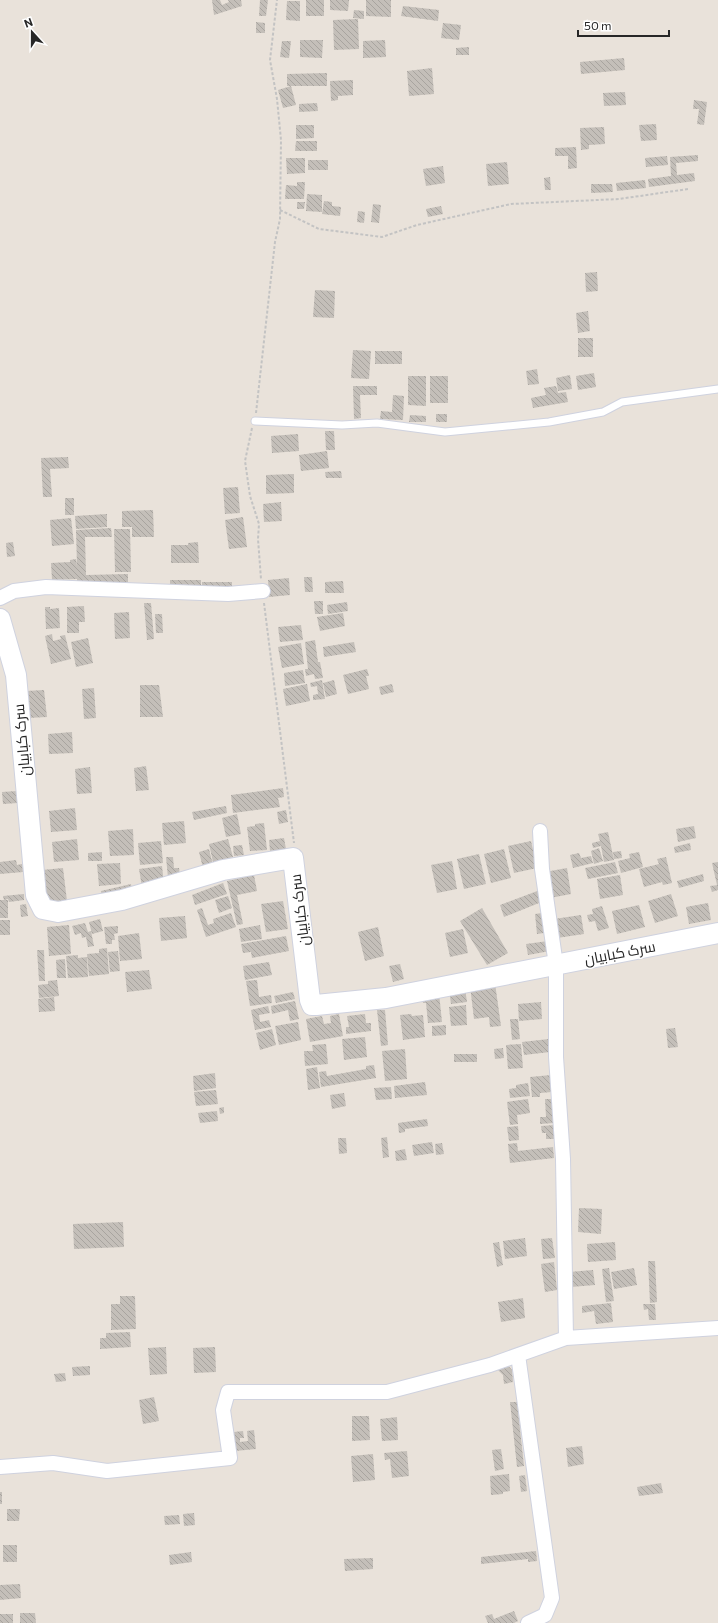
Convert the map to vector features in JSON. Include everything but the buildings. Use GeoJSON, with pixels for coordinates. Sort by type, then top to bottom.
{"type":"FeatureCollection","features":[{"type":"Feature","properties":{"kind":"street"},"geometry":{"type":"LineString","coordinates":[[0,598],[14,591],[46,587],[228,594],[263,591]]}},
{"type":"Feature","properties":{"kind":"street","name":"سرک کبابیان"},"geometry":{"type":"LineString","coordinates":[[0,619],[16,675],[36,895],[43,909],[58,912],[122,900],[223,870],[293,858],[310,1000],[312,1004],[316,1006],[386,998],[718,933]]}},
{"type":"Feature","properties":{"kind":"street"},"geometry":{"type":"LineString","coordinates":[[540,831],[542,869],[556,965],[556,1057],[563,1160],[566,1338]]}},
{"type":"Feature","properties":{"kind":"street"},"geometry":{"type":"LineString","coordinates":[[0,1467],[53,1463],[107,1471],[230,1458],[223,1410],[228,1392],[386,1392],[490,1365],[566,1338],[718,1328]]}},
{"type":"Feature","properties":{"kind":"street"},"geometry":{"type":"LineString","coordinates":[[518,1355],[552,1598],[545,1615],[528,1623]]}},
{"type":"Feature","properties":{"kind":"lane"},"geometry":{"type":"LineString","coordinates":[[255,421],[342,425],[377,423],[445,432],[549,422],[603,412],[622,402],[718,389]]}},
{"type":"Feature","properties":{"kind":"path"},"geometry":{"type":"LineString","coordinates":[[280,210],[319,229],[382,237],[417,225],[511,204],[619,199],[688,189]]}}]}
